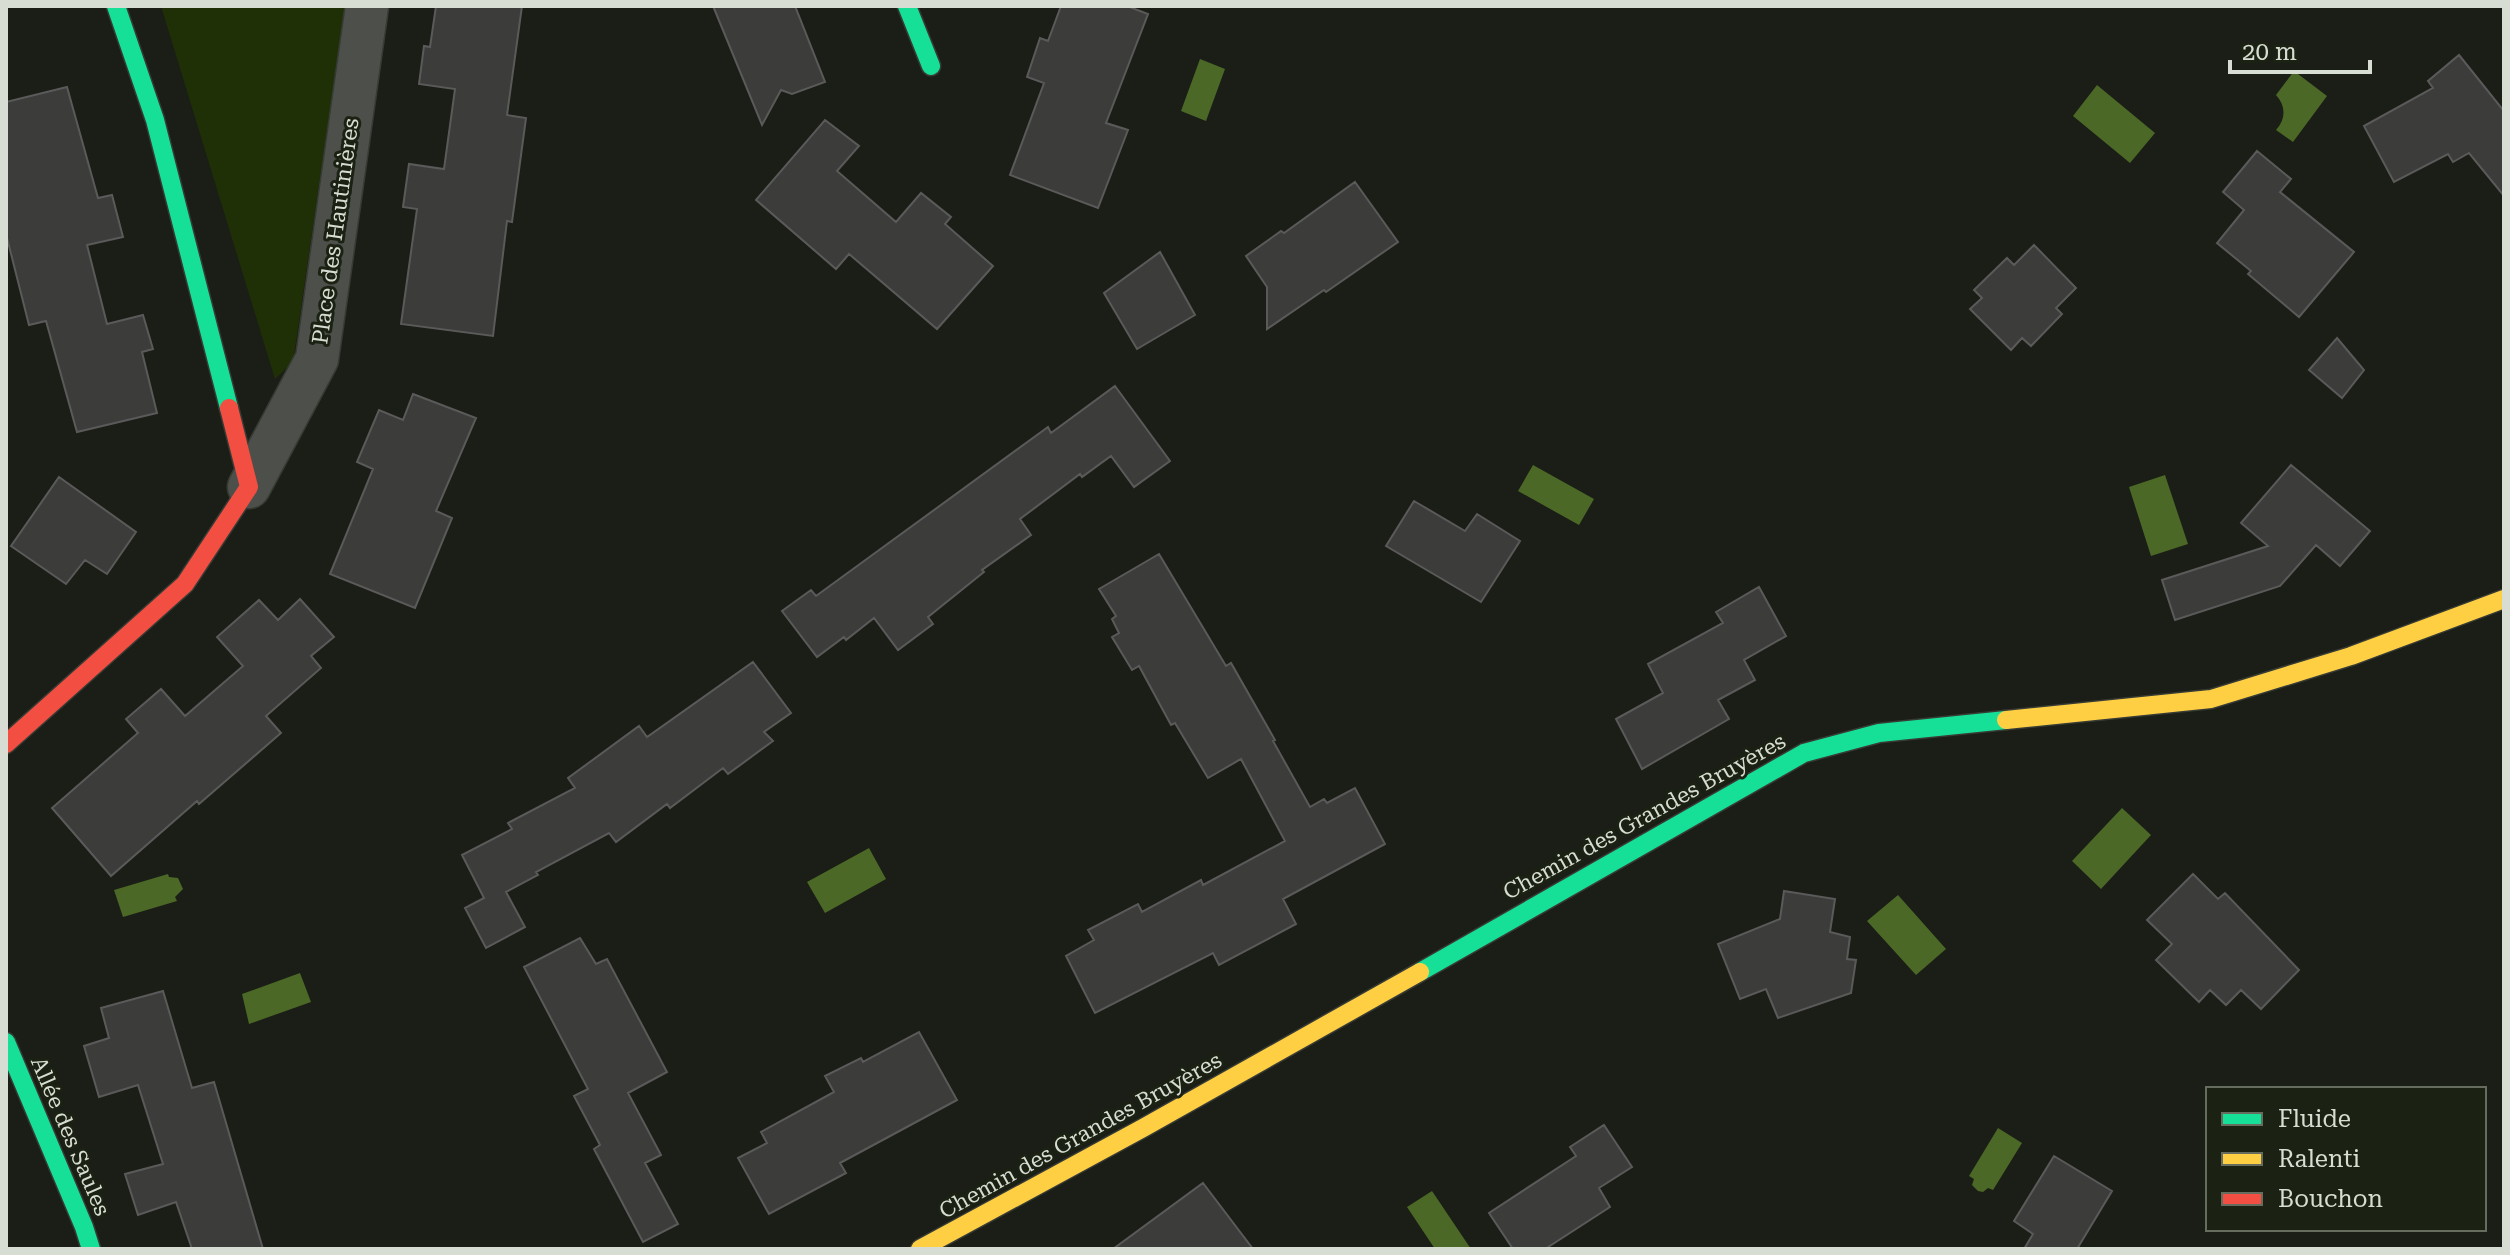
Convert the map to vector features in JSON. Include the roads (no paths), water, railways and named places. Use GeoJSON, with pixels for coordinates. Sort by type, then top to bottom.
{"type":"FeatureCollection","features":[{"type":"Feature","properties":{"kind":"street"},"geometry":{"type":"LineString","coordinates":[[116,6],[155,120],[249,487]]}},
{"type":"Feature","properties":{"kind":"street","name":"Place des Hautinières"},"geometry":{"type":"LineString","coordinates":[[6,744],[185,584],[249,487],[317,359],[367,6]]}},
{"type":"Feature","properties":{"kind":"street"},"geometry":{"type":"LineString","coordinates":[[907,6],[931,66]]}},
{"type":"Feature","properties":{"kind":"street","name":"Chemin des Grandes Bruyères"},"geometry":{"type":"LineString","coordinates":[[920,1249],[1200,1098],[1804,753],[1879,733],[2211,699],[2351,656],[2504,599]]}},
{"type":"Feature","properties":{"kind":"street","name":"Allée des Saules"},"geometry":{"type":"LineString","coordinates":[[6,1042],[91,1249]]}}]}
